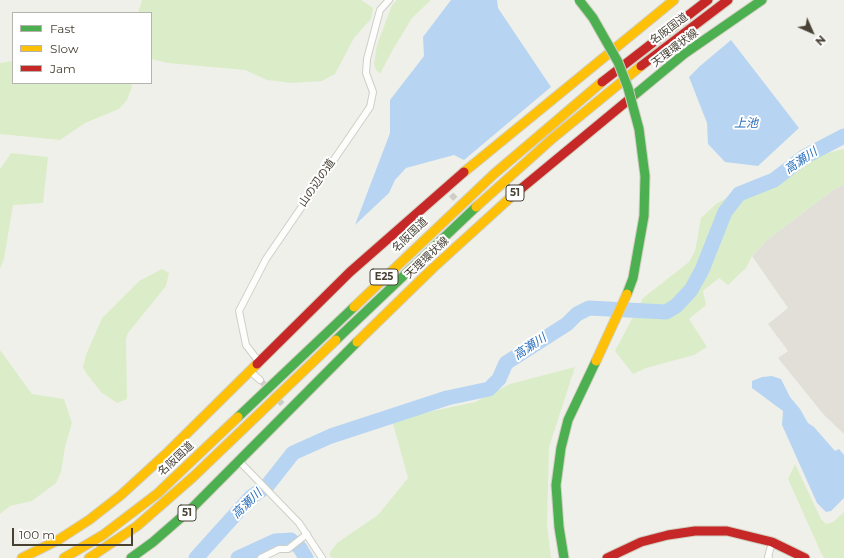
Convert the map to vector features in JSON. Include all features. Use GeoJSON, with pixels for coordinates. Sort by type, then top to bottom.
{"type":"FeatureCollection","features":[{"type":"Feature","properties":{"kind":"main road"},"geometry":{"type":"LineString","coordinates":[[564,558],[559,527],[556,485],[561,448],[568,420],[616,320],[633,278],[644,216],[645,176],[639,129],[628,88],[618,62],[606,40],[593,18],[579,0]]}},
{"type":"Feature","properties":{"kind":"main road"},"geometry":{"type":"LineString","coordinates":[[22,558],[58,540],[89,520],[121,495],[169,451],[350,272],[439,193],[639,27],[674,0]]}},
{"type":"Feature","properties":{"kind":"main road","name":"名阪国道"},"geometry":{"type":"LineString","coordinates":[[64,558],[103,535],[129,516],[185,469],[494,174],[598,85],[708,0]]}},
{"type":"Feature","properties":{"kind":"main road","name":"名阪国道"},"geometry":{"type":"LineString","coordinates":[[89,558],[137,526],[193,477],[442,238],[553,138],[654,56],[728,0]]}},
{"type":"Feature","properties":{"kind":"main road","name":"天理環状線"},"geometry":{"type":"LineString","coordinates":[[131,558],[153,542],[192,508],[239,461],[287,409],[423,278],[522,187],[684,54],[762,0]]}},
{"type":"Feature","properties":{"kind":"main road"},"geometry":{"type":"LineString","coordinates":[[53,558],[129,516]]}},
{"type":"Feature","properties":{"kind":"main road"},"geometry":{"type":"LineString","coordinates":[[607,558],[641,542],[668,535],[695,531],[727,531],[772,542],[805,558]]}},
{"type":"Feature","properties":{"kind":"street","name":"山の辺の道"},"geometry":{"type":"LineString","coordinates":[[259,362],[246,345],[239,311],[266,259],[370,107],[373,92],[366,73],[366,59],[380,10],[389,0]]}},
{"type":"Feature","properties":{"kind":"street"},"geometry":{"type":"LineString","coordinates":[[250,371],[260,380]]}},
{"type":"Feature","properties":{"kind":"street"},"geometry":{"type":"LineString","coordinates":[[239,461],[299,523],[322,558]]}},
{"type":"Feature","properties":{"kind":"street"},"geometry":{"type":"LineString","coordinates":[[261,558],[279,549],[288,549],[307,534]]}},
{"type":"Feature","properties":{"kind":"street"},"geometry":{"type":"LineString","coordinates":[[770,558],[768,557],[772,542]]}},
{"type":"Feature","properties":{"kind":"shaded area"},"geometry":{"type":"Polygon","coordinates":[[[844,184],[844,434],[824,415],[778,358],[788,351],[768,324],[788,308],[752,256],[767,240],[833,190],[844,184]]]}},
{"type":"Feature","properties":{"kind":"green space"},"geometry":{"type":"Polygon","coordinates":[[[142,0],[361,0],[373,8],[371,19],[354,38],[335,74],[322,81],[291,83],[267,80],[245,70],[168,63],[152,59],[152,12],[138,12],[142,0]]]}},
{"type":"Feature","properties":{"kind":"green space"},"geometry":{"type":"Polygon","coordinates":[[[397,0],[431,0],[412,18],[380,74],[376,70],[374,64],[377,45],[392,5],[397,0]]]}},
{"type":"Feature","properties":{"kind":"green space"},"geometry":{"type":"Polygon","coordinates":[[[12,61],[12,84],[131,84],[132,87],[127,100],[119,109],[85,123],[60,140],[0,134],[0,63],[12,61]]]}},
{"type":"Feature","properties":{"kind":"green space"},"geometry":{"type":"Polygon","coordinates":[[[844,149],[844,184],[833,190],[767,240],[752,256],[746,268],[728,285],[719,278],[703,291],[706,305],[689,319],[707,347],[694,355],[646,368],[633,374],[615,351],[643,298],[689,262],[695,251],[701,218],[716,204],[735,193],[770,182],[807,158],[844,149]]]}},
{"type":"Feature","properties":{"kind":"green space"},"geometry":{"type":"Polygon","coordinates":[[[11,153],[48,157],[43,203],[13,205],[4,259],[0,269],[0,169],[11,153]]]}},
{"type":"Feature","properties":{"kind":"green space"},"geometry":{"type":"Polygon","coordinates":[[[162,269],[169,273],[166,286],[128,333],[126,339],[127,399],[117,403],[102,393],[86,373],[83,367],[86,355],[102,318],[139,281],[162,269]]]}},
{"type":"Feature","properties":{"kind":"green space"},"geometry":{"type":"Polygon","coordinates":[[[0,350],[32,394],[64,399],[72,423],[65,447],[61,472],[56,483],[32,501],[10,506],[0,514],[0,350]]]}},
{"type":"Feature","properties":{"kind":"green space"},"geometry":{"type":"Polygon","coordinates":[[[575,367],[549,447],[547,525],[551,558],[332,558],[329,554],[337,543],[378,515],[408,478],[392,420],[475,402],[510,384],[575,367]]]}},
{"type":"Feature","properties":{"kind":"green space"},"geometry":{"type":"Polygon","coordinates":[[[795,464],[821,519],[826,524],[833,522],[844,512],[844,558],[825,558],[822,555],[788,479],[795,464]]]}},
{"type":"Feature","properties":{"kind":"water"},"geometry":{"type":"Polygon","coordinates":[[[451,0],[497,0],[498,8],[551,87],[464,160],[454,155],[406,168],[395,180],[389,193],[355,225],[390,133],[390,100],[424,56],[423,37],[451,0]]]}},
{"type":"Feature","properties":{"kind":"water","name":"上池"},"geometry":{"type":"Polygon","coordinates":[[[731,40],[799,128],[758,166],[725,162],[708,144],[707,123],[689,77],[731,40]]]}},
{"type":"Feature","properties":{"kind":"water"},"geometry":{"type":"Polygon","coordinates":[[[772,376],[781,379],[790,397],[800,409],[808,423],[814,427],[835,451],[839,449],[844,455],[844,498],[831,511],[826,512],[817,503],[782,425],[783,411],[752,388],[752,381],[762,377],[772,376]]]}},
{"type":"Feature","properties":{"kind":"waterway","name":"高瀬川"},"geometry":{"type":"LineString","coordinates":[[196,558],[251,497],[267,486],[293,453],[331,436],[447,398],[489,389],[499,379],[506,363],[567,324],[577,314],[589,308],[666,312],[676,306],[691,290],[702,270],[725,212],[739,194],[774,180],[804,157],[844,136]]}},
{"type":"Feature","properties":{"kind":"waterway"},"geometry":{"type":"LineString","coordinates":[[238,558],[275,541],[291,540],[300,548],[306,558]]}},
{"type":"Feature","properties":{"kind":"tunnel"},"geometry":{"type":"LineString","coordinates":[[445,188],[462,206]]}},
{"type":"Feature","properties":{"kind":"tunnel"},"geometry":{"type":"LineString","coordinates":[[260,380],[284,406]]}},
{"type":"Feature","properties":{"kind":"traffic: fast"},"geometry":{"type":"LineString","coordinates":[[579,0],[593,18],[618,62],[628,88],[639,129],[645,176],[644,216],[633,278],[627,294]]}},
{"type":"Feature","properties":{"kind":"traffic: fast"},"geometry":{"type":"LineString","coordinates":[[632,97],[684,54],[762,0]]}},
{"type":"Feature","properties":{"kind":"traffic: fast"},"geometry":{"type":"LineString","coordinates":[[336,340],[476,207]]}},
{"type":"Feature","properties":{"kind":"traffic: fast"},"geometry":{"type":"LineString","coordinates":[[238,417],[354,307]]}},
{"type":"Feature","properties":{"kind":"traffic: fast"},"geometry":{"type":"LineString","coordinates":[[131,558],[153,542],[192,508],[357,342]]}},
{"type":"Feature","properties":{"kind":"traffic: fast"},"geometry":{"type":"LineString","coordinates":[[564,558],[559,527],[556,485],[561,448],[568,420],[596,361]]}},
{"type":"Feature","properties":{"kind":"traffic: slow"},"geometry":{"type":"LineString","coordinates":[[464,172],[674,0]]}},
{"type":"Feature","properties":{"kind":"traffic: slow"},"geometry":{"type":"LineString","coordinates":[[476,207],[553,138],[641,66]]}},
{"type":"Feature","properties":{"kind":"traffic: slow"},"geometry":{"type":"LineString","coordinates":[[354,307],[494,174],[602,82]]}},
{"type":"Feature","properties":{"kind":"traffic: slow"},"geometry":{"type":"LineString","coordinates":[[357,342],[433,268],[511,197]]}},
{"type":"Feature","properties":{"kind":"traffic: slow"},"geometry":{"type":"LineString","coordinates":[[596,361],[627,294]]}},
{"type":"Feature","properties":{"kind":"traffic: slow"},"geometry":{"type":"LineString","coordinates":[[89,558],[137,526],[193,477],[336,340]]}},
{"type":"Feature","properties":{"kind":"traffic: slow"},"geometry":{"type":"LineString","coordinates":[[22,558],[58,540],[89,520],[121,495],[169,451],[257,364]]}},
{"type":"Feature","properties":{"kind":"traffic: slow"},"geometry":{"type":"LineString","coordinates":[[64,558],[103,535],[158,493],[238,417]]}},
{"type":"Feature","properties":{"kind":"traffic: jam"},"geometry":{"type":"LineString","coordinates":[[602,82],[708,0]]}},
{"type":"Feature","properties":{"kind":"traffic: jam"},"geometry":{"type":"LineString","coordinates":[[641,66],[728,0]]}},
{"type":"Feature","properties":{"kind":"traffic: jam"},"geometry":{"type":"LineString","coordinates":[[511,197],[632,97]]}},
{"type":"Feature","properties":{"kind":"traffic: jam"},"geometry":{"type":"LineString","coordinates":[[257,364],[350,272],[464,172]]}},
{"type":"Feature","properties":{"kind":"traffic: jam"},"geometry":{"type":"LineString","coordinates":[[607,558],[641,542],[668,535],[695,531],[727,531],[772,542],[805,558]]}}]}
